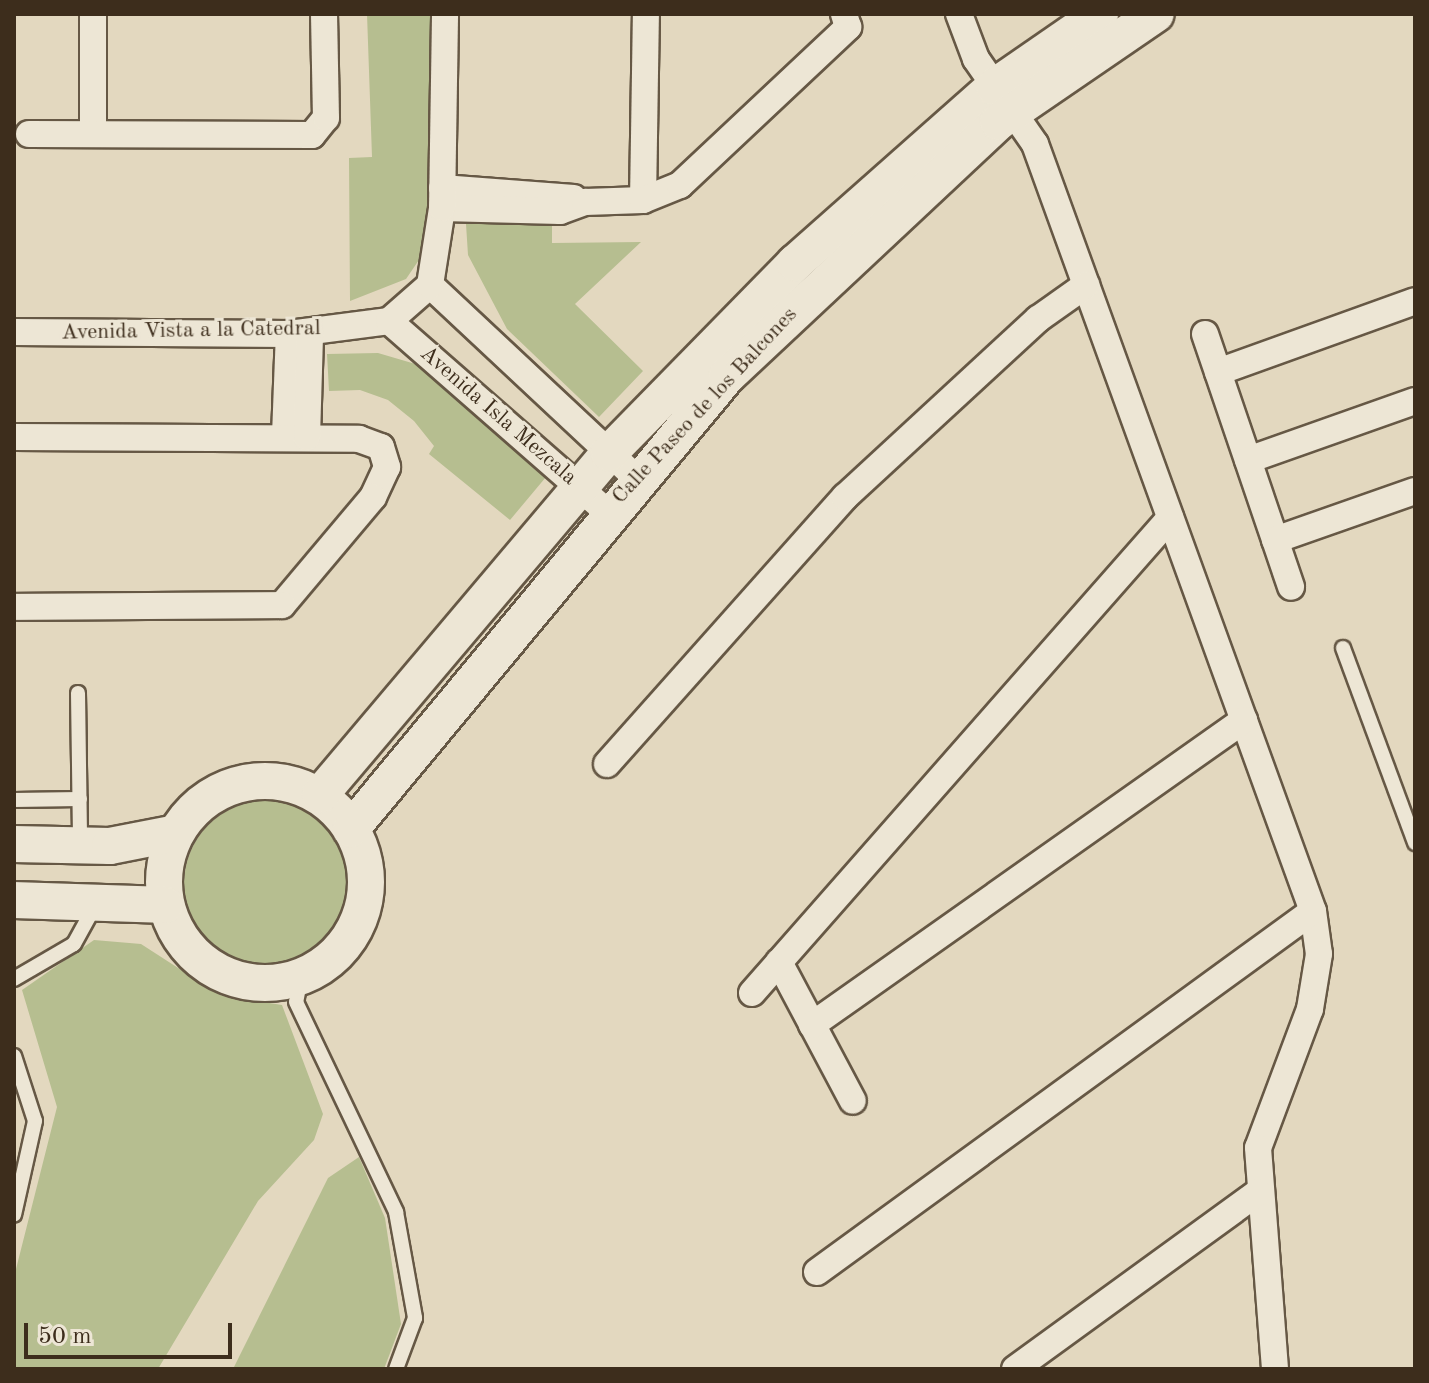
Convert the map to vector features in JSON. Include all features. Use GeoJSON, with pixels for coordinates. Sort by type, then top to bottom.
{"type":"FeatureCollection","features":[{"type":"Feature","properties":{"kind":"main road","name":"Calle Paseo de los Balcones"},"geometry":{"type":"LineString","coordinates":[[320,795],[609,453],[795,263],[1003,99],[1100,14]]}},
{"type":"Feature","properties":{"kind":"main road","name":"Calle Paseo de los Balcones"},"geometry":{"type":"LineString","coordinates":[[351,829],[607,512],[820,285],[1003,99],[1156,14]]}},
{"type":"Feature","properties":{"kind":"main road"},"geometry":{"type":"LineString","coordinates":[[278,781],[320,795],[351,829],[363,856],[360,915],[327,963],[301,977],[242,982],[214,971],[191,952],[165,905],[167,856],[176,833],[219,791],[248,782],[278,781]]}},
{"type":"Feature","properties":{"kind":"main road"},"geometry":{"type":"LineString","coordinates":[[14,844],[80,845],[176,833]]}},
{"type":"Feature","properties":{"kind":"main road"},"geometry":{"type":"LineString","coordinates":[[14,900],[165,905]]}},
{"type":"Feature","properties":{"kind":"street"},"geometry":{"type":"LineString","coordinates":[[93,14],[93,132]]}},
{"type":"Feature","properties":{"kind":"street"},"geometry":{"type":"LineString","coordinates":[[29,134],[312,135],[326,118],[324,14]]}},
{"type":"Feature","properties":{"kind":"street"},"geometry":{"type":"LineString","coordinates":[[430,285],[442,198],[445,14]]}},
{"type":"Feature","properties":{"kind":"street"},"geometry":{"type":"LineString","coordinates":[[643,200],[646,14]]}},
{"type":"Feature","properties":{"kind":"street"},"geometry":{"type":"LineString","coordinates":[[442,198],[560,211],[585,202],[643,200],[680,185],[848,27],[844,14]]}},
{"type":"Feature","properties":{"kind":"street"},"geometry":{"type":"LineString","coordinates":[[959,14],[1003,99],[1035,144],[1313,911],[1319,954],[1310,1009],[1264,1122],[1259,1192],[1275,1369]]}},
{"type":"Feature","properties":{"kind":"street","name":"Avenida Isla Mezcala"},"geometry":{"type":"LineString","coordinates":[[430,285],[637,479]]}},
{"type":"Feature","properties":{"kind":"street","name":"Avenida Vista a la Catedral"},"geometry":{"type":"LineString","coordinates":[[14,332],[300,334],[389,321],[430,285]]}},
{"type":"Feature","properties":{"kind":"street"},"geometry":{"type":"LineString","coordinates":[[607,764],[845,497],[1038,319],[1086,285]]}},
{"type":"Feature","properties":{"kind":"street"},"geometry":{"type":"LineString","coordinates":[[1218,372],[1415,301]]}},
{"type":"Feature","properties":{"kind":"street","name":"Avenida Isla Mezcala"},"geometry":{"type":"LineString","coordinates":[[389,321],[607,512]]}},
{"type":"Feature","properties":{"kind":"street"},"geometry":{"type":"LineString","coordinates":[[296,436],[300,334]]}},
{"type":"Feature","properties":{"kind":"street"},"geometry":{"type":"LineString","coordinates":[[1205,334],[1291,587]]}},
{"type":"Feature","properties":{"kind":"street"},"geometry":{"type":"LineString","coordinates":[[1248,460],[1415,401]]}},
{"type":"Feature","properties":{"kind":"street"},"geometry":{"type":"LineString","coordinates":[[14,437],[296,436],[371,441],[387,467],[373,497],[282,605],[14,607]]}},
{"type":"Feature","properties":{"kind":"street"},"geometry":{"type":"LineString","coordinates":[[1275,540],[1415,491]]}},
{"type":"Feature","properties":{"kind":"street"},"geometry":{"type":"LineString","coordinates":[[752,993],[1170,518]]}},
{"type":"Feature","properties":{"kind":"street"},"geometry":{"type":"LineString","coordinates":[[812,1025],[1244,720]]}},
{"type":"Feature","properties":{"kind":"street"},"geometry":{"type":"LineString","coordinates":[[817,1272],[1313,911]]}},
{"type":"Feature","properties":{"kind":"street"},"geometry":{"type":"LineString","coordinates":[[779,962],[853,1101]]}},
{"type":"Feature","properties":{"kind":"street"},"geometry":{"type":"LineString","coordinates":[[1015,1369],[1259,1192]]}},
{"type":"Feature","properties":{"kind":"lane"},"geometry":{"type":"LineString","coordinates":[[1343,648],[1415,843]]}},
{"type":"Feature","properties":{"kind":"lane"},"geometry":{"type":"LineString","coordinates":[[78,693],[80,845]]}},
{"type":"Feature","properties":{"kind":"lane"},"geometry":{"type":"LineString","coordinates":[[14,800],[80,799]]}},
{"type":"Feature","properties":{"kind":"lane"},"geometry":{"type":"LineString","coordinates":[[14,979],[74,944],[97,901]]}},
{"type":"Feature","properties":{"kind":"lane"},"geometry":{"type":"LineString","coordinates":[[301,977],[296,1002],[396,1212],[415,1318],[396,1369]]}},
{"type":"Feature","properties":{"kind":"lane"},"geometry":{"type":"LineString","coordinates":[[14,1056],[35,1121],[14,1215]]}},
{"type":"Feature","properties":{"kind":"green space"},"geometry":{"type":"Polygon","coordinates":[[[367,14],[431,14],[430,222],[423,254],[406,279],[350,301],[349,158],[372,157],[367,14]]]}},
{"type":"Feature","properties":{"kind":"green space"},"geometry":{"type":"Polygon","coordinates":[[[552,223],[552,243],[641,242],[575,304],[643,371],[599,417],[507,329],[468,255],[466,224],[552,223]]]}},
{"type":"Feature","properties":{"kind":"green space"},"geometry":{"type":"Polygon","coordinates":[[[378,353],[429,368],[546,477],[510,520],[429,454],[434,446],[414,421],[388,400],[360,390],[329,391],[327,354],[378,353]]]}},
{"type":"Feature","properties":{"kind":"green space"},"geometry":{"type":"Polygon","coordinates":[[[268,800],[300,806],[328,824],[346,852],[352,884],[346,916],[328,944],[300,962],[268,968],[236,962],[208,944],[190,916],[184,884],[190,852],[208,824],[236,806],[268,800]]]}},
{"type":"Feature","properties":{"kind":"green space"},"geometry":{"type":"Polygon","coordinates":[[[94,940],[141,944],[220,995],[282,1005],[323,1114],[314,1140],[258,1201],[158,1369],[14,1369],[14,1277],[57,1107],[22,990],[94,940]]]}},
{"type":"Feature","properties":{"kind":"green space"},"geometry":{"type":"Polygon","coordinates":[[[359,1157],[385,1218],[401,1324],[384,1369],[233,1369],[328,1178],[359,1157]]]}}]}
